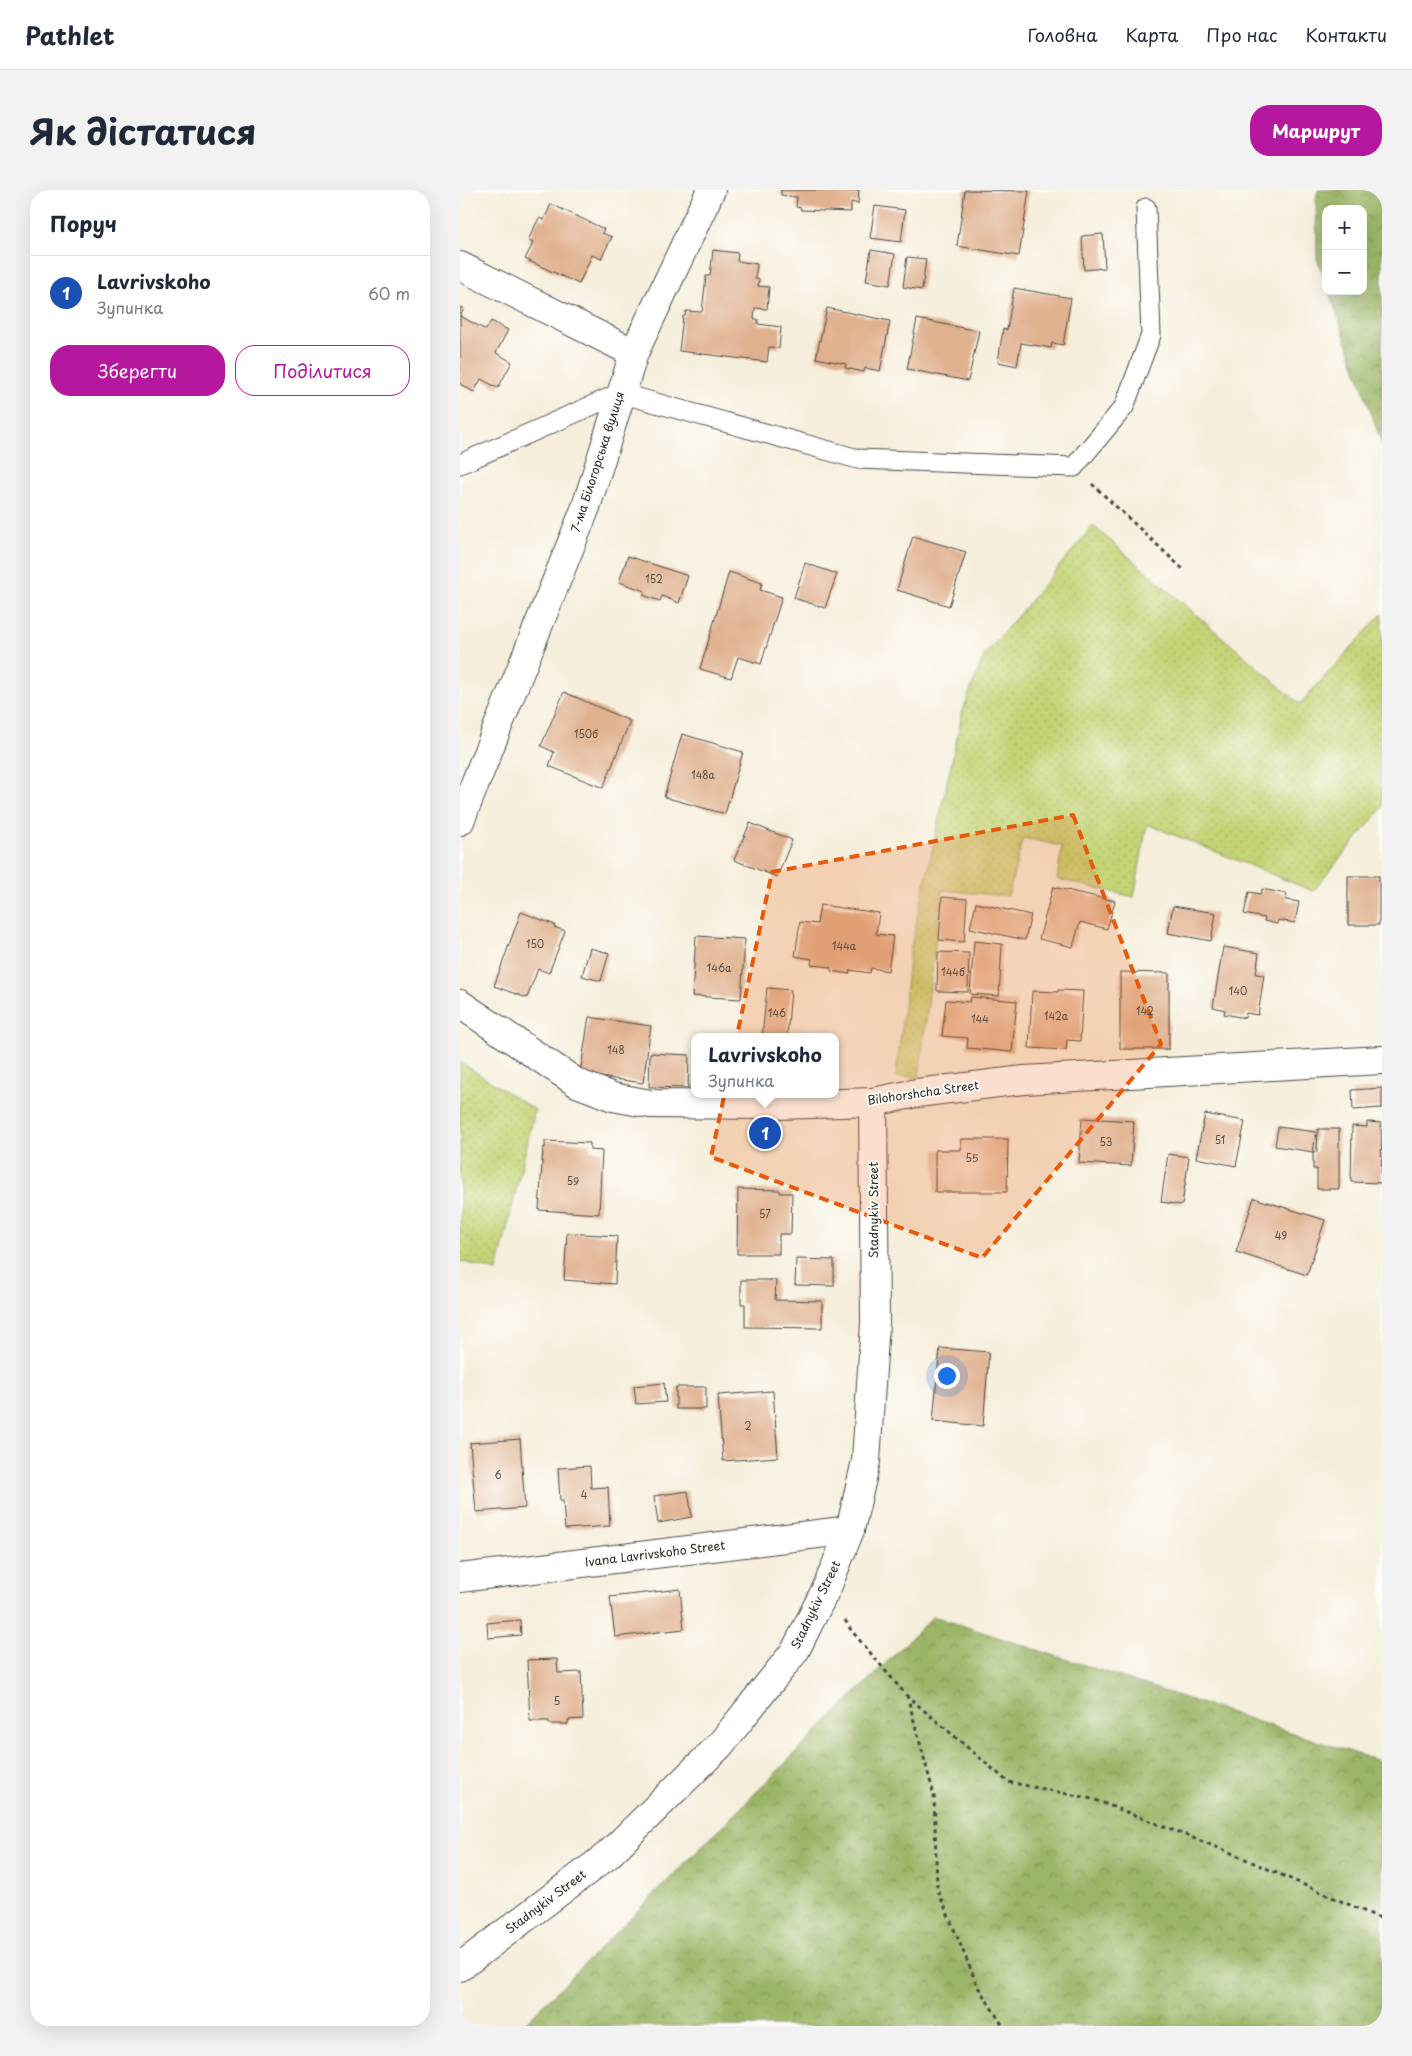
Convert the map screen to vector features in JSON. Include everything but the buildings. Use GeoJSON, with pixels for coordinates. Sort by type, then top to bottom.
{"type":"FeatureCollection","features":[{"type":"Feature","properties":{"kind":"street","name":"7-ма Білогорська вулиця"},"geometry":{"type":"LineString","coordinates":[[460,821],[586,507],[634,353],[710,190]]}},
{"type":"Feature","properties":{"kind":"street"},"geometry":{"type":"LineString","coordinates":[[460,266],[634,353]]}},
{"type":"Feature","properties":{"kind":"street","name":"Bilohorshcha Street"},"geometry":{"type":"LineString","coordinates":[[460,1004],[577,1083],[613,1097],[650,1104],[778,1106],[873,1102],[917,1093],[1024,1080],[1382,1060]]}},
{"type":"Feature","properties":{"kind":"street","name":"Stadnykiv Street"},"geometry":{"type":"LineString","coordinates":[[460,1968],[608,1855],[720,1745],[795,1651],[828,1585],[850,1530],[866,1461],[874,1323],[873,1102]]}},
{"type":"Feature","properties":{"kind":"street","name":"Ivana Lavrivskoho Street"},"geometry":{"type":"LineString","coordinates":[[460,1578],[850,1530]]}},
{"type":"Feature","properties":{"kind":"lane"},"geometry":{"type":"LineString","coordinates":[[460,464],[620,393],[858,459],[1074,467],[1124,407],[1151,335],[1146,208]]}},
{"type":"Feature","properties":{"kind":"path"},"geometry":{"type":"LineString","coordinates":[[1074,467],[1184,571]]}},
{"type":"Feature","properties":{"kind":"path"},"geometry":{"type":"LineString","coordinates":[[828,1585],[851,1630],[906,1695],[1008,1782],[1093,1799],[1229,1852],[1382,1919]]}},
{"type":"Feature","properties":{"kind":"path"},"geometry":{"type":"LineString","coordinates":[[906,1695],[934,1795],[937,1888],[978,1987],[1002,2026]]}},
{"type":"Feature","properties":{"kind":"highlighted area"},"geometry":{"type":"Polygon","coordinates":[[[1073,815],[1161,1044],[982,1258],[711,1157],[772,872],[1073,815]]]}},
{"type":"Feature","properties":{"kind":"green space"},"geometry":{"type":"Polygon","coordinates":[[[1318,190],[1382,190],[1382,444],[1330,295],[1367,295],[1367,205],[1322,205],[1322,271],[1317,258],[1316,199],[1318,190]]]}},
{"type":"Feature","properties":{"kind":"green space"},"geometry":{"type":"Polygon","coordinates":[[[1093,526],[1300,704],[1382,614],[1382,808],[1313,891],[1147,824],[1134,897],[1057,879],[1062,846],[1023,838],[1008,896],[942,890],[919,1077],[896,1077],[910,951],[963,710],[984,656],[1093,526]]]}},
{"type":"Feature","properties":{"kind":"green space"},"geometry":{"type":"Polygon","coordinates":[[[460,1062],[535,1110],[497,1271],[460,1261],[460,1062]]]}},
{"type":"Feature","properties":{"kind":"green space"},"geometry":{"type":"Polygon","coordinates":[[[933,1616],[1382,1762],[1382,2026],[522,2026],[933,1616]]]}},
{"type":"Feature","properties":{"kind":"place","name":"Lavrivskoho"},"geometry":{"type":"Point","coordinates":[765,1133]}}]}
